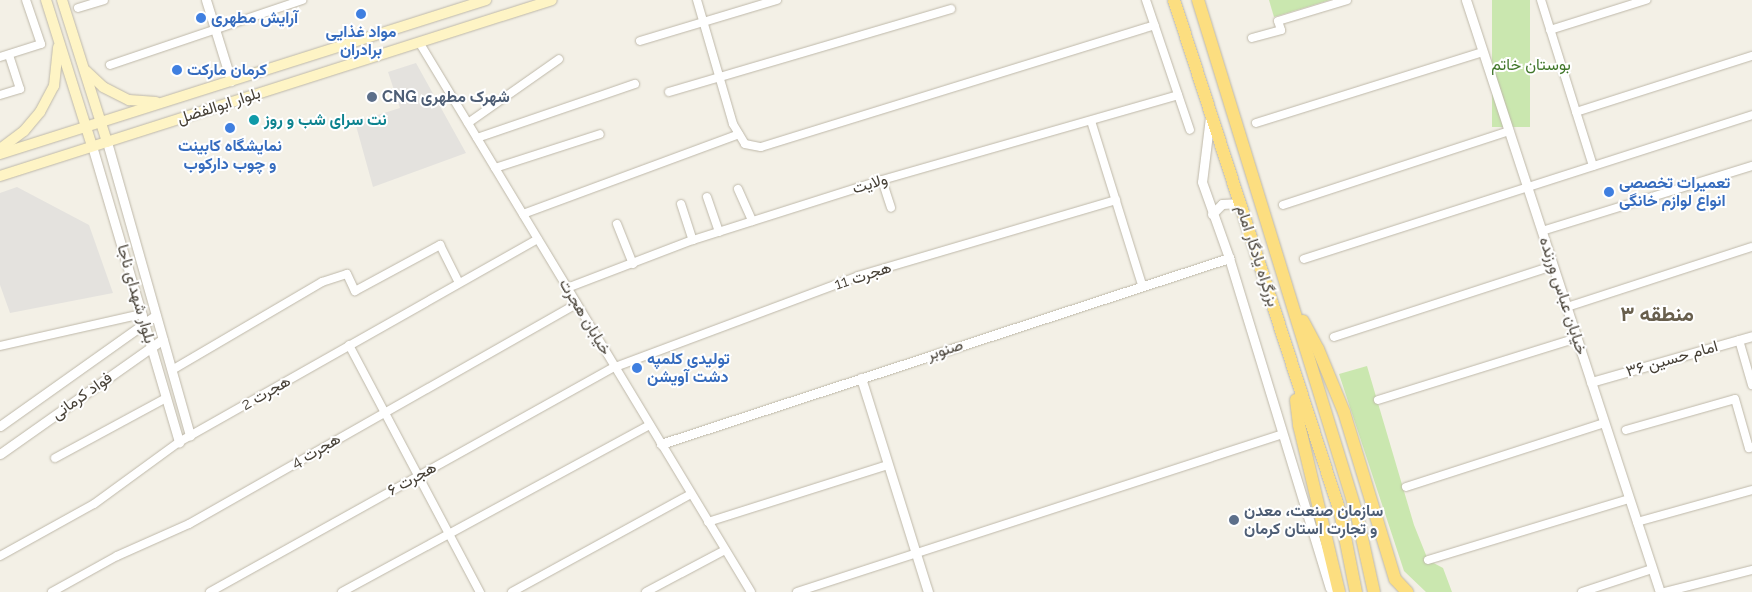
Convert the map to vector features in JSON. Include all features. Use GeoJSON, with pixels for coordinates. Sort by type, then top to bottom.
{"type":"FeatureCollection","features":[{"type":"Feature","properties":{"kind":"highway","name":"بزرگراه یادگار امام"},"geometry":{"type":"LineString","coordinates":[[1174,0],[1293,375],[1340,512],[1356,592]]}},
{"type":"Feature","properties":{"kind":"highway","name":"بزرگراه یادگار امام"},"geometry":{"type":"LineString","coordinates":[[1198,0],[1356,511],[1374,592]]}},
{"type":"Feature","properties":{"kind":"highway"},"geometry":{"type":"LineString","coordinates":[[1290,298],[1318,349],[1344,412],[1395,579],[1407,592]]}},
{"type":"Feature","properties":{"kind":"highway"},"geometry":{"type":"LineString","coordinates":[[1293,375],[1299,425],[1335,590]]}},
{"type":"Feature","properties":{"kind":"main road"},"geometry":{"type":"LineString","coordinates":[[46,0],[92,146]]}},
{"type":"Feature","properties":{"kind":"main road"},"geometry":{"type":"LineString","coordinates":[[62,0],[107,142]]}},
{"type":"Feature","properties":{"kind":"main road","name":"بلوار ابوالفضل"},"geometry":{"type":"LineString","coordinates":[[0,154],[486,0]]}},
{"type":"Feature","properties":{"kind":"main road","name":"بلوار ابوالفضل"},"geometry":{"type":"LineString","coordinates":[[0,176],[552,0]]}},
{"type":"Feature","properties":{"kind":"main road"},"geometry":{"type":"LineString","coordinates":[[0,149],[24,131],[40,112],[54,86],[58,38]]}},
{"type":"Feature","properties":{"kind":"main road"},"geometry":{"type":"LineString","coordinates":[[84,69],[103,87],[129,100],[162,103]]}},
{"type":"Feature","properties":{"kind":"street"},"geometry":{"type":"LineString","coordinates":[[0,58],[41,44],[26,0]]}},
{"type":"Feature","properties":{"kind":"street"},"geometry":{"type":"LineString","coordinates":[[78,8],[104,0]]}},
{"type":"Feature","properties":{"kind":"street"},"geometry":{"type":"LineString","coordinates":[[206,0],[231,81]]}},
{"type":"Feature","properties":{"kind":"street"},"geometry":{"type":"LineString","coordinates":[[110,65],[214,28],[302,0]]}},
{"type":"Feature","properties":{"kind":"street"},"geometry":{"type":"LineString","coordinates":[[697,0],[719,77],[739,134],[745,144],[761,147],[1154,25]]}},
{"type":"Feature","properties":{"kind":"street"},"geometry":{"type":"LineString","coordinates":[[640,41],[777,0]]}},
{"type":"Feature","properties":{"kind":"street"},"geometry":{"type":"LineString","coordinates":[[1146,0],[1190,130]]}},
{"type":"Feature","properties":{"kind":"street"},"geometry":{"type":"LineString","coordinates":[[1252,38],[1281,30],[1278,21],[1347,0]]}},
{"type":"Feature","properties":{"kind":"street","name":"خیابان عباس ورزنده"},"geometry":{"type":"LineString","coordinates":[[1466,0],[1660,592]]}},
{"type":"Feature","properties":{"kind":"street"},"geometry":{"type":"LineString","coordinates":[[1541,0],[1593,166]]}},
{"type":"Feature","properties":{"kind":"street"},"geometry":{"type":"LineString","coordinates":[[1550,30],[1646,0]]}},
{"type":"Feature","properties":{"kind":"street"},"geometry":{"type":"LineString","coordinates":[[669,92],[951,9]]}},
{"type":"Feature","properties":{"kind":"street","name":"خیابان هجرت"},"geometry":{"type":"LineString","coordinates":[[419,42],[751,592]]}},
{"type":"Feature","properties":{"kind":"street"},"geometry":{"type":"LineString","coordinates":[[1256,123],[1484,52]]}},
{"type":"Feature","properties":{"kind":"street"},"geometry":{"type":"LineString","coordinates":[[0,95],[20,89],[9,54]]}},
{"type":"Feature","properties":{"kind":"street"},"geometry":{"type":"LineString","coordinates":[[1576,112],[1752,56]]}},
{"type":"Feature","properties":{"kind":"street"},"geometry":{"type":"LineString","coordinates":[[468,124],[559,59]]}},
{"type":"Feature","properties":{"kind":"street"},"geometry":{"type":"LineString","coordinates":[[477,138],[635,84]]}},
{"type":"Feature","properties":{"kind":"street","name":"ولایت"},"geometry":{"type":"LineString","coordinates":[[567,288],[693,240],[882,180],[1178,96]]}},
{"type":"Feature","properties":{"kind":"street"},"geometry":{"type":"LineString","coordinates":[[1211,112],[1202,182],[1229,258],[1283,434],[1335,590]]}},
{"type":"Feature","properties":{"kind":"street"},"geometry":{"type":"LineString","coordinates":[[1304,259],[1752,115]]}},
{"type":"Feature","properties":{"kind":"street"},"geometry":{"type":"LineString","coordinates":[[1091,121],[1142,285]]}},
{"type":"Feature","properties":{"kind":"street"},"geometry":{"type":"LineString","coordinates":[[1283,205],[1509,131]]}},
{"type":"Feature","properties":{"kind":"street"},"geometry":{"type":"LineString","coordinates":[[494,168],[600,134]]}},
{"type":"Feature","properties":{"kind":"street"},"geometry":{"type":"LineString","coordinates":[[523,214],[739,134]]}},
{"type":"Feature","properties":{"kind":"street","name":"بلوار شهدای ناجا"},"geometry":{"type":"LineString","coordinates":[[107,142],[190,435]]}},
{"type":"Feature","properties":{"kind":"street","name":"بلوار شهدای ناجا"},"geometry":{"type":"LineString","coordinates":[[92,146],[179,442]]}},
{"type":"Feature","properties":{"kind":"street"},"geometry":{"type":"LineString","coordinates":[[1542,231],[1752,166]]}},
{"type":"Feature","properties":{"kind":"street"},"geometry":{"type":"LineString","coordinates":[[882,180],[891,208]]}},
{"type":"Feature","properties":{"kind":"street"},"geometry":{"type":"LineString","coordinates":[[738,189],[752,221]]}},
{"type":"Feature","properties":{"kind":"street"},"geometry":{"type":"LineString","coordinates":[[707,197],[720,232]]}},
{"type":"Feature","properties":{"kind":"street","name":"هجرت 11"},"geometry":{"type":"LineString","coordinates":[[615,368],[858,276],[1116,200]]}},
{"type":"Feature","properties":{"kind":"street"},"geometry":{"type":"LineString","coordinates":[[682,204],[693,240]]}},
{"type":"Feature","properties":{"kind":"street"},"geometry":{"type":"LineString","coordinates":[[1212,214],[1222,204],[1240,204]]}},
{"type":"Feature","properties":{"kind":"street"},"geometry":{"type":"LineString","coordinates":[[617,224],[633,264]]}},
{"type":"Feature","properties":{"kind":"street","name":"هجرت 2"},"geometry":{"type":"LineString","coordinates":[[0,556],[94,504],[190,435],[538,239]]}},
{"type":"Feature","properties":{"kind":"street"},"geometry":{"type":"LineString","coordinates":[[172,370],[322,282],[347,274],[356,291],[440,245],[459,283]]}},
{"type":"Feature","properties":{"kind":"street"},"geometry":{"type":"LineString","coordinates":[[1567,307],[1752,247]]}},
{"type":"Feature","properties":{"kind":"street","name":"صنوبر"},"geometry":{"type":"LineString","coordinates":[[661,444],[1229,258]]}},
{"type":"Feature","properties":{"kind":"street"},"geometry":{"type":"LineString","coordinates":[[1334,337],[1553,266]]}},
{"type":"Feature","properties":{"kind":"street","name":"هجرت 4"},"geometry":{"type":"LineString","coordinates":[[52,592],[117,556],[189,524],[577,304]]}},
{"type":"Feature","properties":{"kind":"street"},"geometry":{"type":"LineString","coordinates":[[0,346],[142,314]]}},
{"type":"Feature","properties":{"kind":"street","name":"فواد کرمانی"},"geometry":{"type":"LineString","coordinates":[[0,426],[156,316]]}},
{"type":"Feature","properties":{"kind":"street","name":"امام حسین ۳۶"},"geometry":{"type":"LineString","coordinates":[[1591,382],[1752,336]]}},
{"type":"Feature","properties":{"kind":"street"},"geometry":{"type":"LineString","coordinates":[[1378,400],[1577,338]]}},
{"type":"Feature","properties":{"kind":"street","name":"فواد کرمانی"},"geometry":{"type":"LineString","coordinates":[[0,454],[163,339]]}},
{"type":"Feature","properties":{"kind":"street"},"geometry":{"type":"LineString","coordinates":[[1739,340],[1752,385]]}},
{"type":"Feature","properties":{"kind":"street"},"geometry":{"type":"LineString","coordinates":[[350,345],[479,592]]}},
{"type":"Feature","properties":{"kind":"street","name":"هجرت ۶"},"geometry":{"type":"LineString","coordinates":[[210,592],[615,368]]}},
{"type":"Feature","properties":{"kind":"street"},"geometry":{"type":"LineString","coordinates":[[861,378],[928,592]]}},
{"type":"Feature","properties":{"kind":"street"},"geometry":{"type":"LineString","coordinates":[[55,458],[166,398]]}},
{"type":"Feature","properties":{"kind":"street"},"geometry":{"type":"LineString","coordinates":[[1626,430],[1735,398],[1750,447]]}},
{"type":"Feature","properties":{"kind":"street"},"geometry":{"type":"LineString","coordinates":[[1406,488],[1604,423]]}},
{"type":"Feature","properties":{"kind":"street"},"geometry":{"type":"LineString","coordinates":[[342,592],[650,425]]}},
{"type":"Feature","properties":{"kind":"street"},"geometry":{"type":"LineString","coordinates":[[797,592],[1283,434]]}},
{"type":"Feature","properties":{"kind":"street"},"geometry":{"type":"LineString","coordinates":[[708,522],[888,465]]}},
{"type":"Feature","properties":{"kind":"street"},"geometry":{"type":"LineString","coordinates":[[1637,522],[1752,490]]}},
{"type":"Feature","properties":{"kind":"street"},"geometry":{"type":"LineString","coordinates":[[512,592],[691,494]]}},
{"type":"Feature","properties":{"kind":"street"},"geometry":{"type":"LineString","coordinates":[[1428,560],[1629,499]]}},
{"type":"Feature","properties":{"kind":"street"},"geometry":{"type":"LineString","coordinates":[[646,592],[725,550]]}},
{"type":"Feature","properties":{"kind":"street"},"geometry":{"type":"LineString","coordinates":[[1582,592],[1652,569]]}},
{"type":"Feature","properties":{"kind":"street"},"geometry":{"type":"LineString","coordinates":[[1665,592],[1752,570]]}},
{"type":"Feature","properties":{"kind":"green space"},"geometry":{"type":"Polygon","coordinates":[[[1269,0],[1330,0],[1274,17],[1269,0]]]}},
{"type":"Feature","properties":{"kind":"green space"},"geometry":{"type":"Polygon","coordinates":[[[1492,0],[1530,0],[1530,127],[1492,127],[1492,0]]]}},
{"type":"Feature","properties":{"kind":"green space"},"geometry":{"type":"Polygon","coordinates":[[[1367,366],[1414,525],[1428,560],[1443,568],[1452,592],[1426,592],[1404,571],[1339,374],[1367,366]]]}},
{"type":"Feature","properties":{"kind":"shaded area"},"geometry":{"type":"Polygon","coordinates":[[[416,63],[466,153],[373,187],[355,122],[400,108],[388,72],[416,63]]]}},
{"type":"Feature","properties":{"kind":"shaded area"},"geometry":{"type":"Polygon","coordinates":[[[17,187],[89,225],[113,293],[10,313],[0,285],[0,193],[17,187]]]}},
{"type":"Feature","properties":{"kind":"place","name":"مواد غذایی برادران"},"geometry":{"type":"Point","coordinates":[361,14]}},
{"type":"Feature","properties":{"kind":"place","name":"آرایش مطهری"},"geometry":{"type":"Point","coordinates":[201,18]}},
{"type":"Feature","properties":{"kind":"place","name":"کرمان مارکت"},"geometry":{"type":"Point","coordinates":[177,70]}},
{"type":"Feature","properties":{"kind":"place","name":"CNG شهرک مطهری"},"geometry":{"type":"Point","coordinates":[372,97]}},
{"type":"Feature","properties":{"kind":"place","name":"نت سرای شب و روز"},"geometry":{"type":"Point","coordinates":[254,120]}},
{"type":"Feature","properties":{"kind":"place","name":"نمایشگاه کابینت و چوب دارکوب"},"geometry":{"type":"Point","coordinates":[230,128]}},
{"type":"Feature","properties":{"kind":"place","name":"تعمیرات تخصصی انواع لوازم خانگی"},"geometry":{"type":"Point","coordinates":[1609,192]}},
{"type":"Feature","properties":{"kind":"place","name":"تولیدی کلمپه دشت آویشن"},"geometry":{"type":"Point","coordinates":[637,368]}},
{"type":"Feature","properties":{"kind":"place","name":"سازمان صنعت، معدن و تجارت استان کرمان"},"geometry":{"type":"Point","coordinates":[1234,520]}},
{"type":"Feature","properties":{"kind":"district","name":"منطقه ۳"},"geometry":{"type":"Point","coordinates":[1657,314]}},
{"type":"Feature","properties":{"kind":"park label","name":"بوستان خاتم"},"geometry":{"type":"Point","coordinates":[1531,65]}}]}
